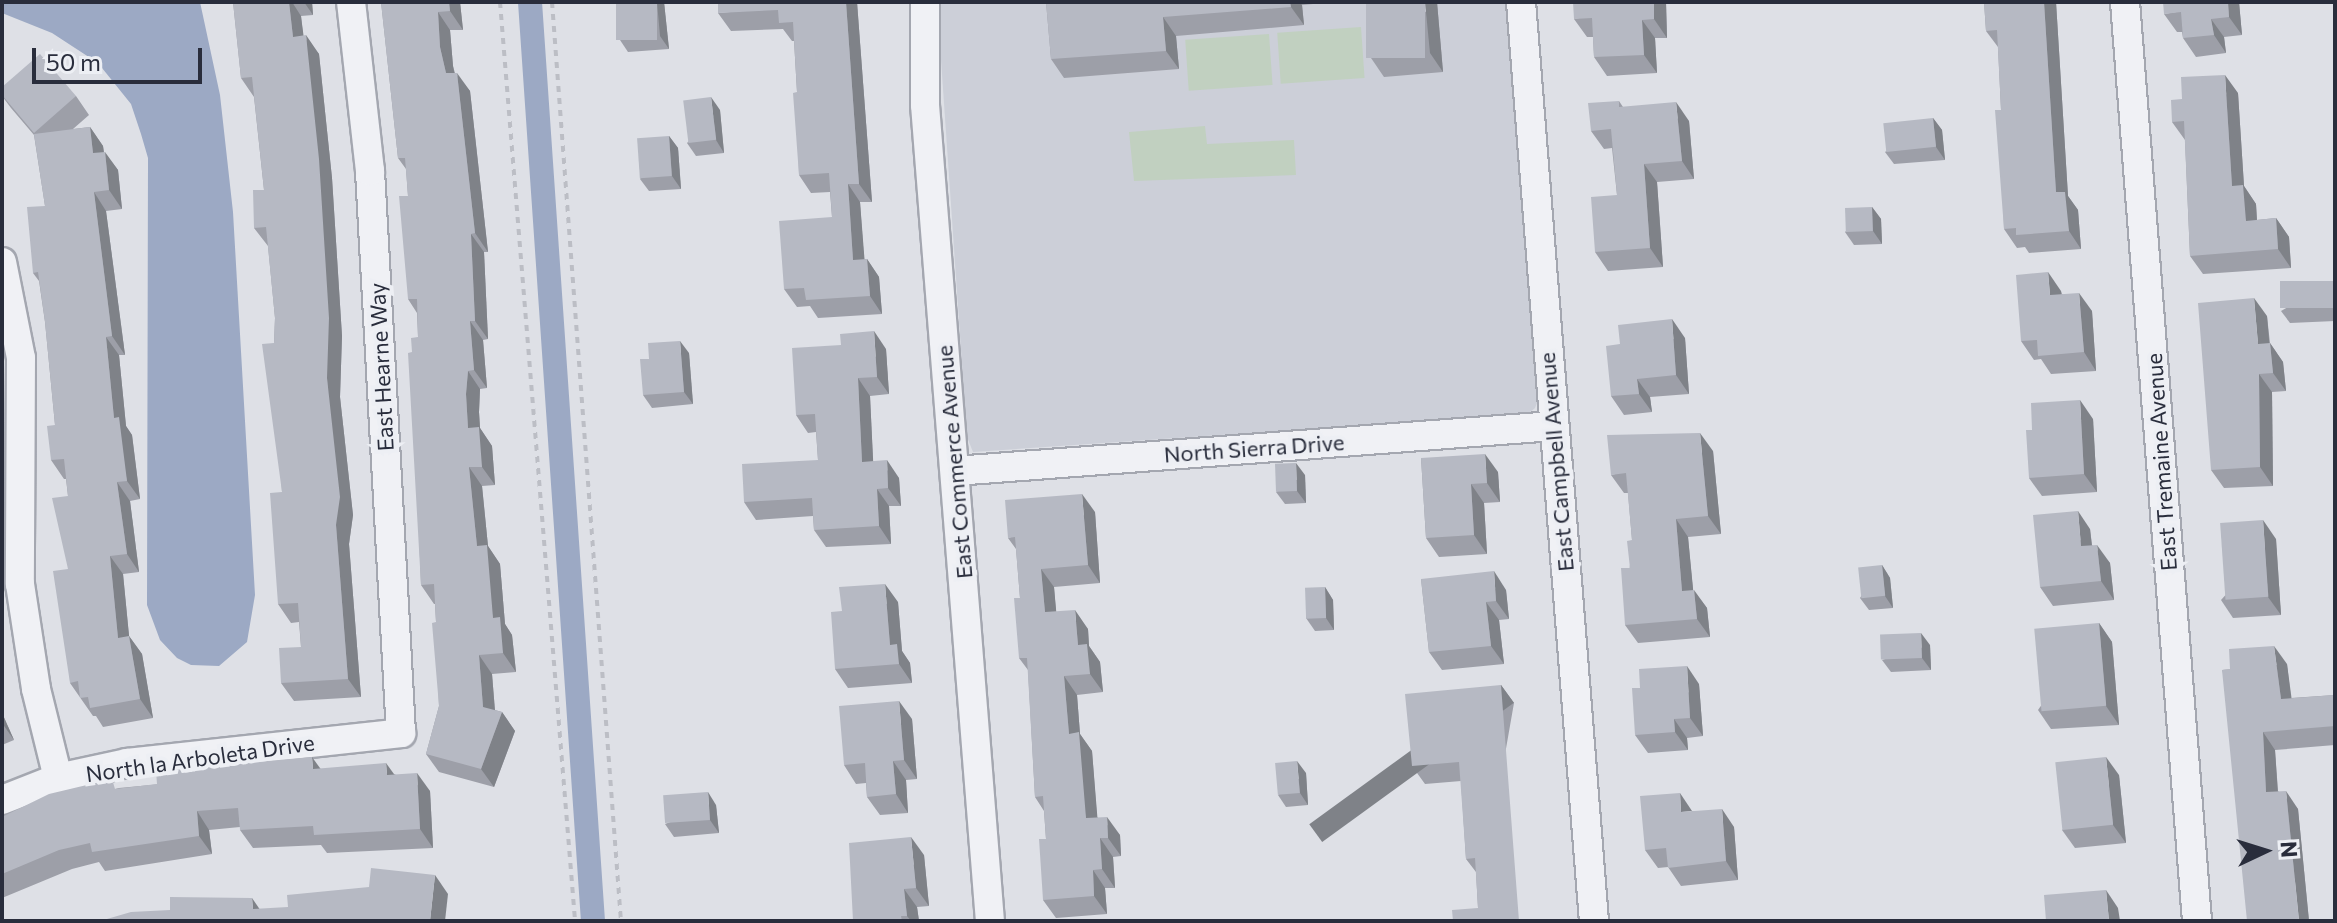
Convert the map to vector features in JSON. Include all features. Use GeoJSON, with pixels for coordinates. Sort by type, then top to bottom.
{"type":"FeatureCollection","features":[{"type":"Feature","properties":{"kind":"street","name":"East Hearne Way"},"geometry":{"type":"LineString","coordinates":[[351,2],[370,171],[401,733]]}},
{"type":"Feature","properties":{"kind":"street","name":"East Commerce Avenue"},"geometry":{"type":"LineString","coordinates":[[925,2],[925,105],[990,921]]}},
{"type":"Feature","properties":{"kind":"street","name":"East Campbell Avenue"},"geometry":{"type":"LineString","coordinates":[[1521,2],[1594,921]]}},
{"type":"Feature","properties":{"kind":"street","name":"East Tremaine Avenue"},"geometry":{"type":"LineString","coordinates":[[2125,2],[2197,921]]}},
{"type":"Feature","properties":{"kind":"street"},"geometry":{"type":"LineString","coordinates":[[2,262],[21,358],[20,584],[36,689],[58,778]]}},
{"type":"Feature","properties":{"kind":"street","name":"North Sierra Drive"},"geometry":{"type":"LineString","coordinates":[[955,471],[1553,426]]}},
{"type":"Feature","properties":{"kind":"street","name":"North la Arboleta Drive"},"geometry":{"type":"LineString","coordinates":[[2,800],[58,778],[141,761],[401,733]]}},
{"type":"Feature","properties":{"kind":"path"},"geometry":{"type":"LineString","coordinates":[[500,2],[575,921]]}},
{"type":"Feature","properties":{"kind":"path"},"geometry":{"type":"LineString","coordinates":[[552,2],[621,921]]}},
{"type":"Feature","properties":{"kind":"shaded area"},"geometry":{"type":"Polygon","coordinates":[[[937,2],[1508,2],[1539,398],[1535,408],[1528,414],[973,452],[967,437],[937,2]]]}},
{"type":"Feature","properties":{"kind":"green space"},"geometry":{"type":"Polygon","coordinates":[[[1361,27],[1365,78],[1281,84],[1277,33],[1361,27]]]}},
{"type":"Feature","properties":{"kind":"green space"},"geometry":{"type":"Polygon","coordinates":[[[1269,34],[1273,85],[1189,91],[1185,40],[1269,34]]]}},
{"type":"Feature","properties":{"kind":"green space"},"geometry":{"type":"Polygon","coordinates":[[[1205,126],[1207,144],[1294,140],[1296,175],[1134,181],[1129,132],[1205,126]]]}},
{"type":"Feature","properties":{"kind":"water"},"geometry":{"type":"Polygon","coordinates":[[[2,2],[200,2],[220,95],[233,212],[255,595],[247,642],[219,666],[191,665],[177,658],[160,640],[147,605],[148,158],[141,134],[131,104],[98,63],[52,33],[2,13],[2,2]]]}},
{"type":"Feature","properties":{"kind":"building"},"geometry":{"type":"Polygon","coordinates":[[[233,2],[289,2],[293,37],[306,35],[319,159],[329,318],[327,378],[340,497],[336,525],[348,679],[281,683],[279,648],[301,647],[298,603],[278,604],[270,493],[282,492],[262,344],[274,343],[275,318],[266,227],[254,228],[253,190],[264,190],[252,77],[241,78],[233,2]]]}},
{"type":"Feature","properties":{"kind":"building"},"geometry":{"type":"Polygon","coordinates":[[[381,2],[449,2],[450,11],[438,12],[440,47],[446,73],[457,73],[475,233],[471,234],[475,321],[470,321],[474,370],[468,371],[466,394],[468,428],[479,427],[482,467],[469,467],[477,546],[487,545],[493,618],[500,617],[503,653],[479,655],[483,707],[502,712],[481,769],[426,754],[439,706],[432,623],[436,622],[434,584],[421,585],[408,353],[412,352],[411,338],[418,337],[417,299],[408,299],[399,196],[408,196],[405,158],[398,158],[381,2]]]}},
{"type":"Feature","properties":{"kind":"building"},"geometry":{"type":"Polygon","coordinates":[[[616,2],[657,2],[657,40],[616,40],[616,2]]]}},
{"type":"Feature","properties":{"kind":"building"},"geometry":{"type":"Polygon","coordinates":[[[718,2],[846,2],[859,184],[848,184],[853,260],[867,259],[870,296],[806,300],[804,288],[784,289],[779,221],[832,217],[829,173],[799,175],[793,93],[797,92],[793,22],[779,23],[778,10],[718,13],[718,2]]]}},
{"type":"Feature","properties":{"kind":"building"},"geometry":{"type":"Polygon","coordinates":[[[1046,2],[1290,2],[1291,7],[1163,17],[1166,51],[1051,59],[1046,2]]]}},
{"type":"Feature","properties":{"kind":"building"},"geometry":{"type":"Polygon","coordinates":[[[1366,2],[1425,2],[1425,58],[1366,58],[1366,2]]]}},
{"type":"Feature","properties":{"kind":"building"},"geometry":{"type":"Polygon","coordinates":[[[1573,2],[1654,2],[1654,19],[1642,20],[1644,55],[1594,57],[1592,18],[1574,19],[1573,2]]]}},
{"type":"Feature","properties":{"kind":"building"},"geometry":{"type":"Polygon","coordinates":[[[1984,2],[2044,2],[2056,192],[2065,192],[2069,231],[2016,235],[2016,228],[2004,229],[1995,110],[2001,110],[1997,30],[1986,31],[1984,2]]]}},
{"type":"Feature","properties":{"kind":"building"},"geometry":{"type":"Polygon","coordinates":[[[2163,2],[2228,2],[2229,17],[2211,19],[2214,35],[2183,38],[2181,12],[2164,14],[2163,2]]]}},
{"type":"Feature","properties":{"kind":"building"},"geometry":{"type":"Polygon","coordinates":[[[40,54],[76,96],[34,133],[2,95],[2,87],[40,54]]]}},
{"type":"Feature","properties":{"kind":"building"},"geometry":{"type":"Polygon","coordinates":[[[2225,75],[2232,186],[2243,185],[2246,221],[2276,218],[2278,249],[2190,256],[2184,121],[2172,122],[2171,100],[2182,99],[2181,77],[2225,75]]]}},
{"type":"Feature","properties":{"kind":"building"},"geometry":{"type":"Polygon","coordinates":[[[711,97],[716,140],[688,143],[683,100],[711,97]]]}},
{"type":"Feature","properties":{"kind":"building"},"geometry":{"type":"Polygon","coordinates":[[[1619,101],[1619,107],[1676,102],[1682,161],[1644,164],[1650,248],[1595,252],[1591,197],[1617,195],[1611,129],[1591,131],[1588,103],[1619,101]]]}},
{"type":"Feature","properties":{"kind":"building"},"geometry":{"type":"Polygon","coordinates":[[[1933,118],[1936,147],[1886,152],[1883,123],[1933,118]]]}},
{"type":"Feature","properties":{"kind":"building"},"geometry":{"type":"Polygon","coordinates":[[[90,127],[93,153],[105,152],[109,190],[94,192],[112,336],[106,337],[114,418],[119,417],[127,481],[117,482],[127,554],[110,556],[118,638],[129,636],[140,699],[90,708],[88,697],[80,698],[78,681],[70,683],[53,571],[68,569],[52,498],[68,496],[64,459],[51,460],[47,426],[55,425],[45,322],[38,272],[33,273],[27,207],[45,206],[34,134],[90,127]]]}},
{"type":"Feature","properties":{"kind":"building"},"geometry":{"type":"Polygon","coordinates":[[[669,136],[672,176],[640,178],[637,138],[669,136]]]}},
{"type":"Feature","properties":{"kind":"building"},"geometry":{"type":"Polygon","coordinates":[[[1872,207],[1873,231],[1846,232],[1845,208],[1872,207]]]}},
{"type":"Feature","properties":{"kind":"building"},"geometry":{"type":"Polygon","coordinates":[[[2048,272],[2050,295],[2079,293],[2084,352],[2038,356],[2037,340],[2021,341],[2016,275],[2048,272]]]}},
{"type":"Feature","properties":{"kind":"building"},"geometry":{"type":"Polygon","coordinates":[[[2280,281],[2335,281],[2335,308],[2280,308],[2280,281]]]}},
{"type":"Feature","properties":{"kind":"building"},"geometry":{"type":"Polygon","coordinates":[[[2254,298],[2258,344],[2270,343],[2273,373],[2259,374],[2260,467],[2211,470],[2198,303],[2254,298]]]}},
{"type":"Feature","properties":{"kind":"building"},"geometry":{"type":"Polygon","coordinates":[[[1672,319],[1676,375],[1637,379],[1639,394],[1611,396],[1606,346],[1620,344],[1618,325],[1672,319]]]}},
{"type":"Feature","properties":{"kind":"building"},"geometry":{"type":"Polygon","coordinates":[[[874,331],[877,377],[858,378],[862,462],[887,460],[888,488],[877,489],[879,526],[814,530],[812,498],[744,502],[742,464],[818,460],[815,414],[796,415],[792,348],[841,345],[840,334],[874,331]]]}},
{"type":"Feature","properties":{"kind":"building"},"geometry":{"type":"Polygon","coordinates":[[[680,341],[684,392],[643,395],[640,359],[649,359],[648,343],[680,341]]]}},
{"type":"Feature","properties":{"kind":"building"},"geometry":{"type":"Polygon","coordinates":[[[2080,400],[2084,474],[2029,478],[2026,430],[2032,430],[2031,403],[2080,400]]]}},
{"type":"Feature","properties":{"kind":"building"},"geometry":{"type":"Polygon","coordinates":[[[1700,433],[1708,516],[1676,519],[1682,591],[1694,590],[1697,619],[1625,625],[1621,568],[1630,568],[1627,541],[1632,540],[1626,473],[1611,475],[1607,435],[1700,433]]]}},
{"type":"Feature","properties":{"kind":"building"},"geometry":{"type":"Polygon","coordinates":[[[1485,454],[1487,483],[1471,484],[1474,535],[1426,538],[1421,458],[1485,454]]]}},
{"type":"Feature","properties":{"kind":"building"},"geometry":{"type":"Polygon","coordinates":[[[1296,463],[1297,491],[1276,492],[1275,464],[1296,463]]]}},
{"type":"Feature","properties":{"kind":"building"},"geometry":{"type":"Polygon","coordinates":[[[1082,494],[1088,565],[1041,569],[1045,612],[1075,610],[1078,645],[1087,644],[1090,674],[1064,676],[1069,734],[1079,732],[1086,818],[1107,817],[1108,838],[1100,838],[1102,869],[1093,870],[1094,896],[1043,900],[1039,839],[1046,839],[1043,796],[1035,797],[1027,658],[1019,658],[1014,598],[1020,598],[1015,537],[1008,538],[1005,500],[1082,494]]]}},
{"type":"Feature","properties":{"kind":"building"},"geometry":{"type":"Polygon","coordinates":[[[2078,511],[2081,546],[2097,545],[2101,581],[2040,587],[2033,515],[2078,511]]]}},
{"type":"Feature","properties":{"kind":"building"},"geometry":{"type":"Polygon","coordinates":[[[2263,520],[2268,597],[2225,600],[2220,523],[2263,520]]]}},
{"type":"Feature","properties":{"kind":"building"},"geometry":{"type":"Polygon","coordinates":[[[1882,565],[1885,596],[1861,598],[1858,568],[1882,565]]]}},
{"type":"Feature","properties":{"kind":"building"},"geometry":{"type":"Polygon","coordinates":[[[1494,571],[1496,601],[1486,602],[1491,646],[1429,652],[1421,579],[1494,571]]]}},
{"type":"Feature","properties":{"kind":"building"},"geometry":{"type":"Polygon","coordinates":[[[885,584],[890,645],[897,644],[899,664],[835,669],[831,612],[842,611],[839,587],[885,584]]]}},
{"type":"Feature","properties":{"kind":"building"},"geometry":{"type":"Polygon","coordinates":[[[1325,587],[1326,618],[1306,619],[1305,588],[1325,587]]]}},
{"type":"Feature","properties":{"kind":"building"},"geometry":{"type":"Polygon","coordinates":[[[2099,623],[2106,706],[2041,711],[2034,629],[2099,623]]]}},
{"type":"Feature","properties":{"kind":"building"},"geometry":{"type":"Polygon","coordinates":[[[1921,633],[1922,658],[1881,659],[1880,634],[1921,633]]]}},
{"type":"Feature","properties":{"kind":"building"},"geometry":{"type":"Polygon","coordinates":[[[2274,646],[2281,699],[2335,695],[2335,726],[2263,732],[2266,792],[2286,791],[2299,921],[2247,921],[2222,670],[2230,669],[2229,649],[2274,646]]]}},
{"type":"Feature","properties":{"kind":"building"},"geometry":{"type":"Polygon","coordinates":[[[1687,666],[1690,718],[1674,719],[1675,732],[1635,735],[1632,688],[1640,688],[1639,669],[1687,666]]]}},
{"type":"Feature","properties":{"kind":"building"},"geometry":{"type":"Polygon","coordinates":[[[1501,685],[1519,921],[1453,921],[1452,910],[1478,908],[1475,858],[1466,859],[1459,762],[1412,766],[1405,694],[1501,685]]]}},
{"type":"Feature","properties":{"kind":"building"},"geometry":{"type":"Polygon","coordinates":[[[899,701],[904,760],[893,761],[896,794],[867,797],[865,763],[844,765],[839,706],[899,701]]]}},
{"type":"Feature","properties":{"kind":"building"},"geometry":{"type":"Polygon","coordinates":[[[312,757],[313,769],[386,763],[387,775],[417,773],[420,829],[314,835],[313,826],[240,830],[238,808],[197,811],[199,836],[92,852],[90,843],[59,850],[2,874],[2,817],[49,794],[112,779],[115,789],[157,784],[156,771],[312,757]]]}},
{"type":"Feature","properties":{"kind":"building"},"geometry":{"type":"Polygon","coordinates":[[[2106,757],[2113,825],[2062,830],[2055,762],[2106,757]]]}},
{"type":"Feature","properties":{"kind":"building"},"geometry":{"type":"Polygon","coordinates":[[[1297,761],[1300,793],[1278,795],[1275,763],[1297,761]]]}},
{"type":"Feature","properties":{"kind":"building"},"geometry":{"type":"Polygon","coordinates":[[[708,792],[710,820],[665,823],[663,795],[708,792]]]}},
{"type":"Feature","properties":{"kind":"building"},"geometry":{"type":"Polygon","coordinates":[[[1680,793],[1681,812],[1722,809],[1726,861],[1668,868],[1666,848],[1645,850],[1640,796],[1680,793]]]}},
{"type":"Feature","properties":{"kind":"building"},"geometry":{"type":"Polygon","coordinates":[[[911,837],[916,888],[904,889],[907,916],[901,916],[902,921],[853,921],[849,843],[911,837]]]}},
{"type":"Feature","properties":{"kind":"building"},"geometry":{"type":"Polygon","coordinates":[[[371,868],[435,875],[430,921],[100,921],[131,912],[170,910],[170,897],[252,898],[253,909],[288,907],[287,895],[369,887],[371,868]]]}},
{"type":"Feature","properties":{"kind":"building"},"geometry":{"type":"Polygon","coordinates":[[[2106,890],[2109,921],[2046,921],[2044,895],[2106,890]]]}},
{"type":"Feature","properties":{"kind":"waterway"},"geometry":{"type":"LineString","coordinates":[[530,2],[593,921]]}}]}
